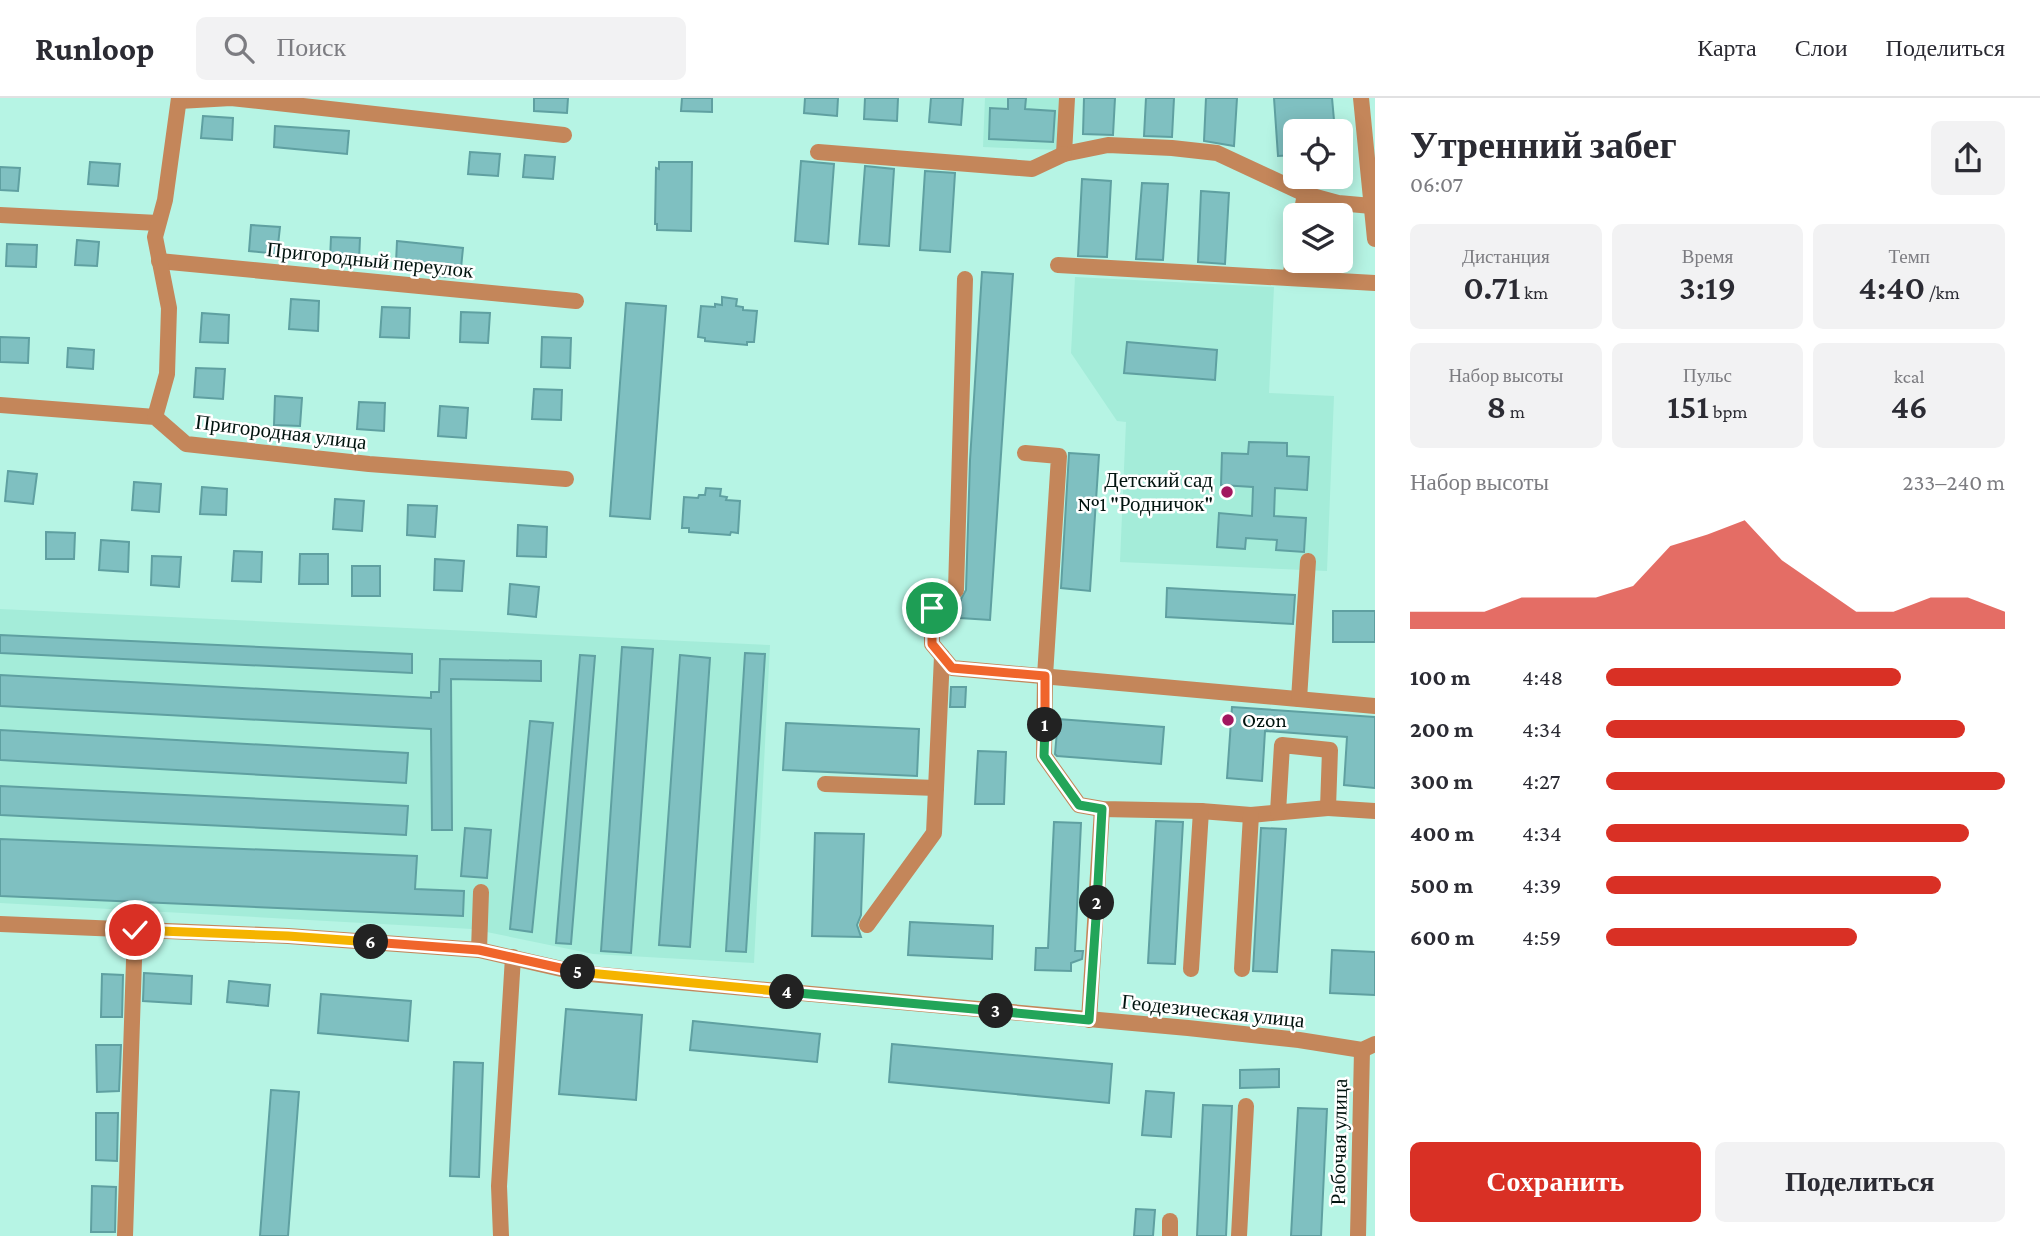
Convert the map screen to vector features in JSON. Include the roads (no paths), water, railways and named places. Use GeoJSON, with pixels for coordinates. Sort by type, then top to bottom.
{"type":"FeatureCollection","features":[{"type":"Feature","properties":{"kind":"street"},"geometry":{"type":"LineString","coordinates":[[0,405],[155,417],[167,374],[169,307],[155,237],[165,200],[179,99],[231,98],[564,135]]}},
{"type":"Feature","properties":{"kind":"street"},"geometry":{"type":"LineString","coordinates":[[1064,154],[1067,98]]}},
{"type":"Feature","properties":{"kind":"street"},"geometry":{"type":"LineString","coordinates":[[1361,98],[1375,239]]}},
{"type":"Feature","properties":{"kind":"street"},"geometry":{"type":"LineString","coordinates":[[818,152],[1032,170],[1064,154],[1108,145],[1172,148],[1217,153],[1305,194],[1338,203],[1372,206]]}},
{"type":"Feature","properties":{"kind":"street"},"geometry":{"type":"LineString","coordinates":[[1303,203],[1305,194]]}},
{"type":"Feature","properties":{"kind":"street"},"geometry":{"type":"LineString","coordinates":[[0,215],[158,223]]}},
{"type":"Feature","properties":{"kind":"street","name":"Пригородный переулок"},"geometry":{"type":"LineString","coordinates":[[159,261],[576,302]]}},
{"type":"Feature","properties":{"kind":"street"},"geometry":{"type":"LineString","coordinates":[[1058,265],[1375,283]]}},
{"type":"Feature","properties":{"kind":"street"},"geometry":{"type":"LineString","coordinates":[[1290,278],[1291,273]]}},
{"type":"Feature","properties":{"kind":"street"},"geometry":{"type":"LineString","coordinates":[[965,279],[956,590],[932,608],[932,644],[952,668],[1375,706]]}},
{"type":"Feature","properties":{"kind":"street","name":"Пригородная улица"},"geometry":{"type":"LineString","coordinates":[[155,417],[186,444],[369,464],[566,479]]}},
{"type":"Feature","properties":{"kind":"street"},"geometry":{"type":"LineString","coordinates":[[1025,453],[1059,456],[1045,676],[1044,756],[1079,805],[1102,809],[1251,815],[1328,808],[1375,811]]}},
{"type":"Feature","properties":{"kind":"street"},"geometry":{"type":"LineString","coordinates":[[1299,699],[1308,561]]}},
{"type":"Feature","properties":{"kind":"street"},"geometry":{"type":"LineString","coordinates":[[867,925],[934,833],[942,656]]}},
{"type":"Feature","properties":{"kind":"street"},"geometry":{"type":"LineString","coordinates":[[1278,812],[1282,745],[1331,750],[1328,808]]}},
{"type":"Feature","properties":{"kind":"street"},"geometry":{"type":"LineString","coordinates":[[825,784],[936,788]]}},
{"type":"Feature","properties":{"kind":"street"},"geometry":{"type":"LineString","coordinates":[[1089,1020],[1102,809]]}},
{"type":"Feature","properties":{"kind":"street"},"geometry":{"type":"LineString","coordinates":[[1191,969],[1201,811]]}},
{"type":"Feature","properties":{"kind":"street"},"geometry":{"type":"LineString","coordinates":[[1242,969],[1251,815]]}},
{"type":"Feature","properties":{"kind":"street"},"geometry":{"type":"LineString","coordinates":[[479,950],[481,892]]}},
{"type":"Feature","properties":{"kind":"street","name":"Геодезическая улица"},"geometry":{"type":"LineString","coordinates":[[0,924],[288,936],[479,950],[579,973],[1369,1047]]}},
{"type":"Feature","properties":{"kind":"street"},"geometry":{"type":"LineString","coordinates":[[125,1236],[135,930]]}},
{"type":"Feature","properties":{"kind":"street"},"geometry":{"type":"LineString","coordinates":[[501,1236],[499,1186],[513,957]]}},
{"type":"Feature","properties":{"kind":"street","name":"Рабочая улица"},"geometry":{"type":"LineString","coordinates":[[1358,1236],[1368,1125],[1369,1047]]}},
{"type":"Feature","properties":{"kind":"street"},"geometry":{"type":"LineString","coordinates":[[1239,1236],[1246,1106]]}},
{"type":"Feature","properties":{"kind":"place","name":"Детский сад №1 \"Родничок\""},"geometry":{"type":"Point","coordinates":[1227,492]}},
{"type":"Feature","properties":{"kind":"place","name":"Ozon"},"geometry":{"type":"Point","coordinates":[1228,720]}}]}
